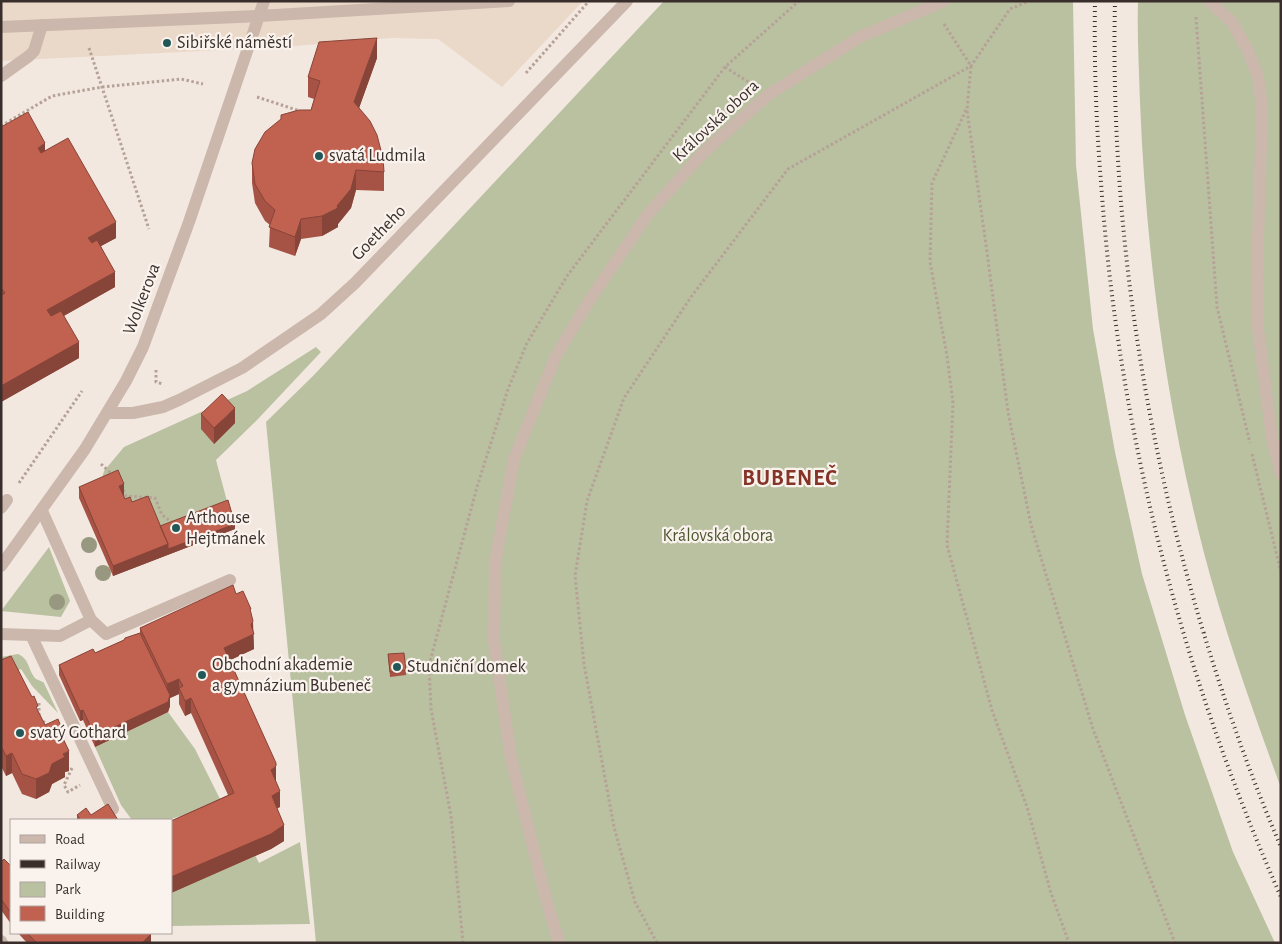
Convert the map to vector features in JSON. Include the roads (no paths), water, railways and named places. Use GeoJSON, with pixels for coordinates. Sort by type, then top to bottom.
{"type":"FeatureCollection","features":[{"type":"Feature","properties":{"kind":"street"},"geometry":{"type":"LineString","coordinates":[[259,16],[264,1]]}},
{"type":"Feature","properties":{"kind":"street"},"geometry":{"type":"LineString","coordinates":[[1,27],[259,16],[510,1]]}},
{"type":"Feature","properties":{"kind":"street","name":"Goetheho"},"geometry":{"type":"LineString","coordinates":[[108,413],[146,411],[179,400],[242,368],[321,314],[355,283],[627,1]]}},
{"type":"Feature","properties":{"kind":"street"},"geometry":{"type":"LineString","coordinates":[[1209,1],[1232,22],[1247,49],[1258,76],[1262,108],[1257,272],[1258,329],[1272,438],[1281,474]]}},
{"type":"Feature","properties":{"kind":"street","name":"Královská obora"},"geometry":{"type":"LineString","coordinates":[[559,943],[511,758],[494,641],[495,564],[514,459],[556,356],[589,301],[648,214],[703,153],[768,95],[860,38],[938,4]]}},
{"type":"Feature","properties":{"kind":"street","name":"Wolkerova"},"geometry":{"type":"LineString","coordinates":[[1,566],[85,450],[108,413],[134,364],[150,329],[205,176],[259,16]]}},
{"type":"Feature","properties":{"kind":"street"},"geometry":{"type":"LineString","coordinates":[[1,76],[29,56],[34,50],[42,25]]}},
{"type":"Feature","properties":{"kind":"street"},"geometry":{"type":"LineString","coordinates":[[42,511],[92,620],[106,634],[230,580]]}},
{"type":"Feature","properties":{"kind":"street"},"geometry":{"type":"LineString","coordinates":[[1,634],[60,636],[92,620]]}},
{"type":"Feature","properties":{"kind":"street"},"geometry":{"type":"LineString","coordinates":[[31,635],[113,810]]}},
{"type":"Feature","properties":{"kind":"railway"},"geometry":{"type":"LineString","coordinates":[[1095,1],[1095,69],[1101,182],[1122,366],[1139,457],[1160,547],[1185,637],[1213,725],[1245,812],[1281,897]]}},
{"type":"Feature","properties":{"kind":"railway"},"geometry":{"type":"LineString","coordinates":[[1115,1],[1118,158],[1124,236],[1146,392],[1161,469],[1179,546],[1218,678],[1237,735],[1281,847]]}},
{"type":"Feature","properties":{"kind":"place","name":"Sibiřské náměstí"},"geometry":{"type":"Point","coordinates":[167,43]}},
{"type":"Feature","properties":{"kind":"place","name":"svatá Ludmila"},"geometry":{"type":"Point","coordinates":[319,156]}},
{"type":"Feature","properties":{"kind":"place","name":"Arthouse Hejtmánek"},"geometry":{"type":"Point","coordinates":[176,528]}},
{"type":"Feature","properties":{"kind":"place","name":"Studniční domek"},"geometry":{"type":"Point","coordinates":[397,667]}},
{"type":"Feature","properties":{"kind":"place","name":"Obchodní akademie a gymnázium Bubeneč"},"geometry":{"type":"Point","coordinates":[202,675]}},
{"type":"Feature","properties":{"kind":"place","name":"svatý Gothard"},"geometry":{"type":"Point","coordinates":[20,733]}},
{"type":"Feature","properties":{"kind":"district","name":"BUBENEČ"},"geometry":{"type":"Point","coordinates":[790,478]}}]}
